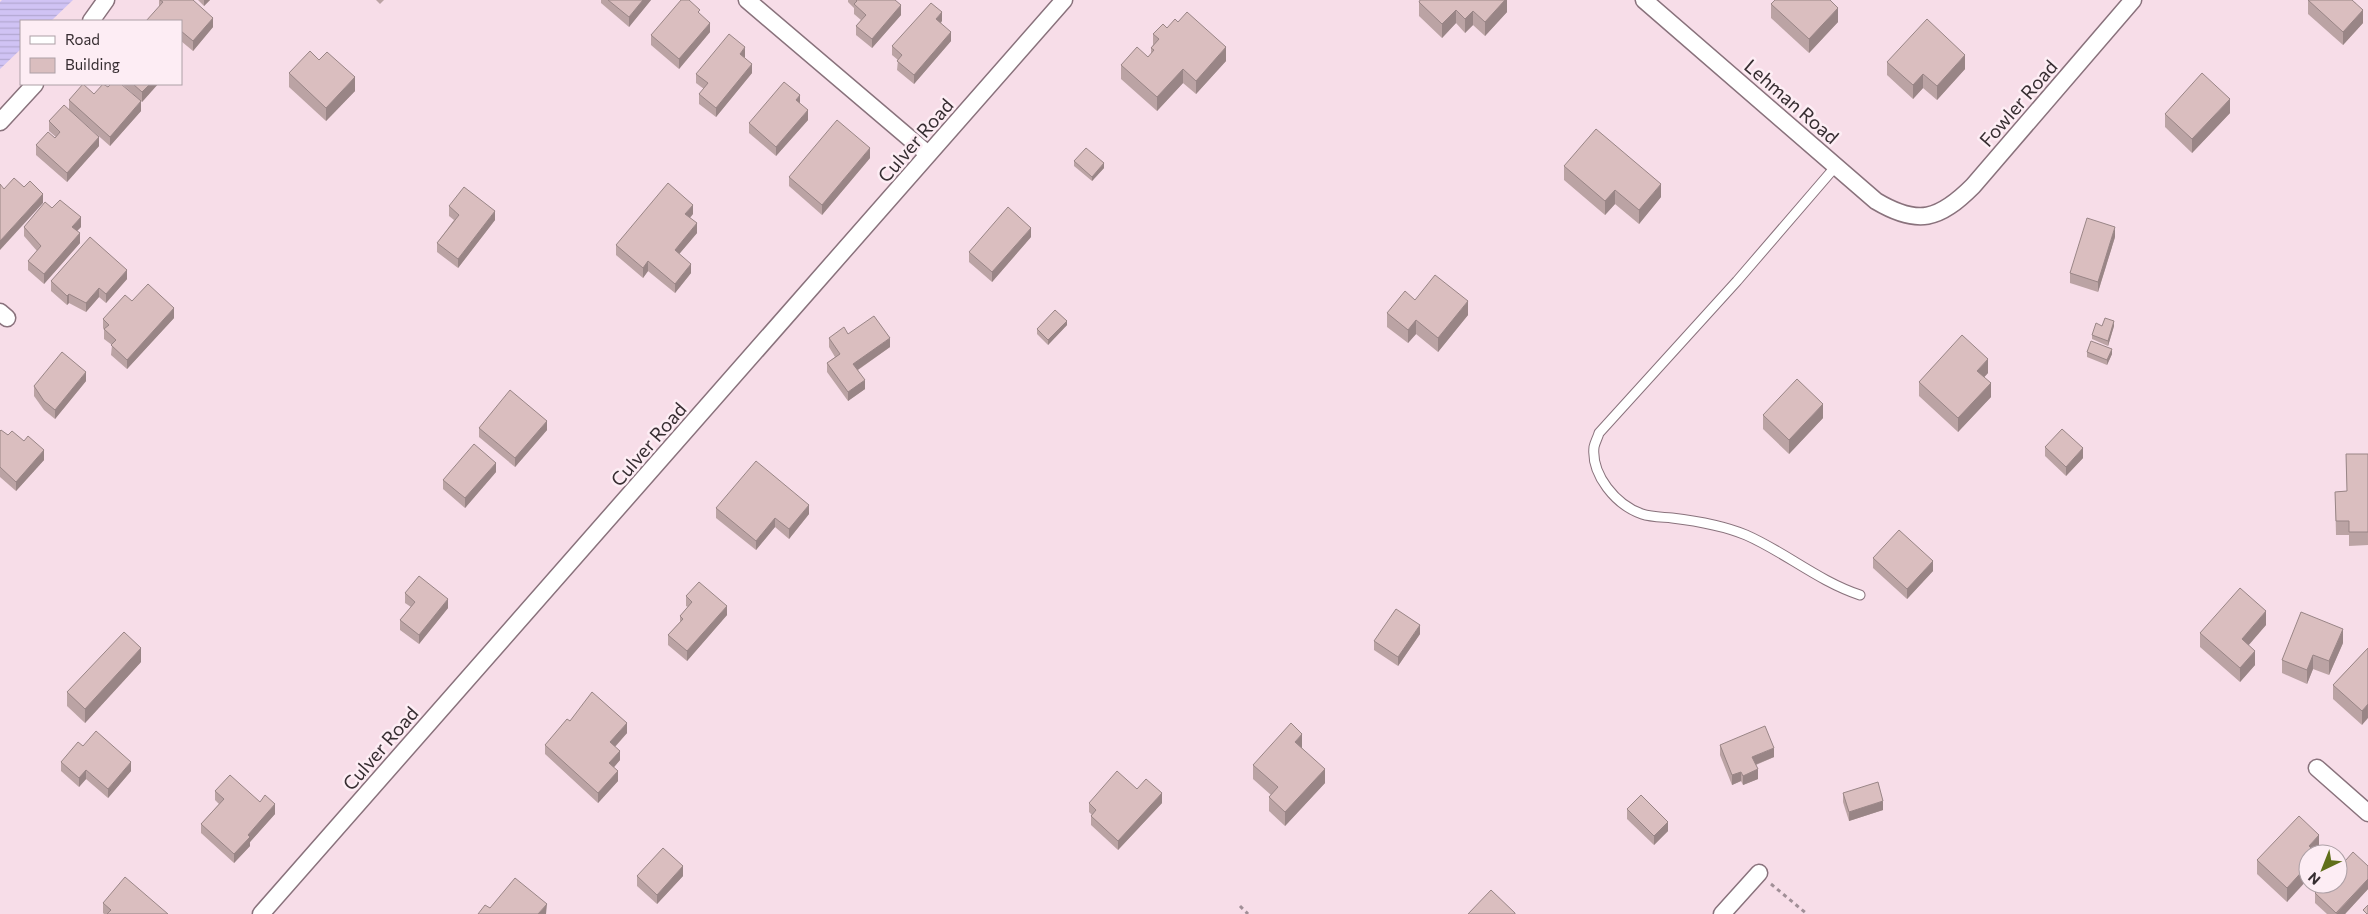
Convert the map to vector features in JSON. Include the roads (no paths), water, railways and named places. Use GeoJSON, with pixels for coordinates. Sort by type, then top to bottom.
{"type":"FeatureCollection","features":[{"type":"Feature","properties":{"kind":"street"},"geometry":{"type":"LineString","coordinates":[[92,20],[106,0]]}},
{"type":"Feature","properties":{"kind":"street"},"geometry":{"type":"LineString","coordinates":[[747,0],[928,154]]}},
{"type":"Feature","properties":{"kind":"street","name":"Culver Road"},"geometry":{"type":"LineString","coordinates":[[261,914],[1064,0]]}},
{"type":"Feature","properties":{"kind":"street","name":"Lehman Road"},"geometry":{"type":"LineString","coordinates":[[1644,0],[1876,201],[1896,212],[1922,217]]}},
{"type":"Feature","properties":{"kind":"street","name":"Fowler Road"},"geometry":{"type":"LineString","coordinates":[[1922,217],[1938,214],[1956,203],[1973,186],[2133,0]]}},
{"type":"Feature","properties":{"kind":"street"},"geometry":{"type":"LineString","coordinates":[[0,122],[33,85]]}},
{"type":"Feature","properties":{"kind":"street"},"geometry":{"type":"LineString","coordinates":[[2317,768],[2368,813]]}},
{"type":"Feature","properties":{"kind":"street"},"geometry":{"type":"LineString","coordinates":[[1722,914],[1759,873]]}},
{"type":"Feature","properties":{"kind":"lane"},"geometry":{"type":"LineString","coordinates":[[1836,166],[1737,281],[1599,432],[1594,447],[1596,469],[1604,484],[1625,504],[1642,514],[1699,521],[1737,532],[1759,541],[1837,587],[1860,595]]}}]}
